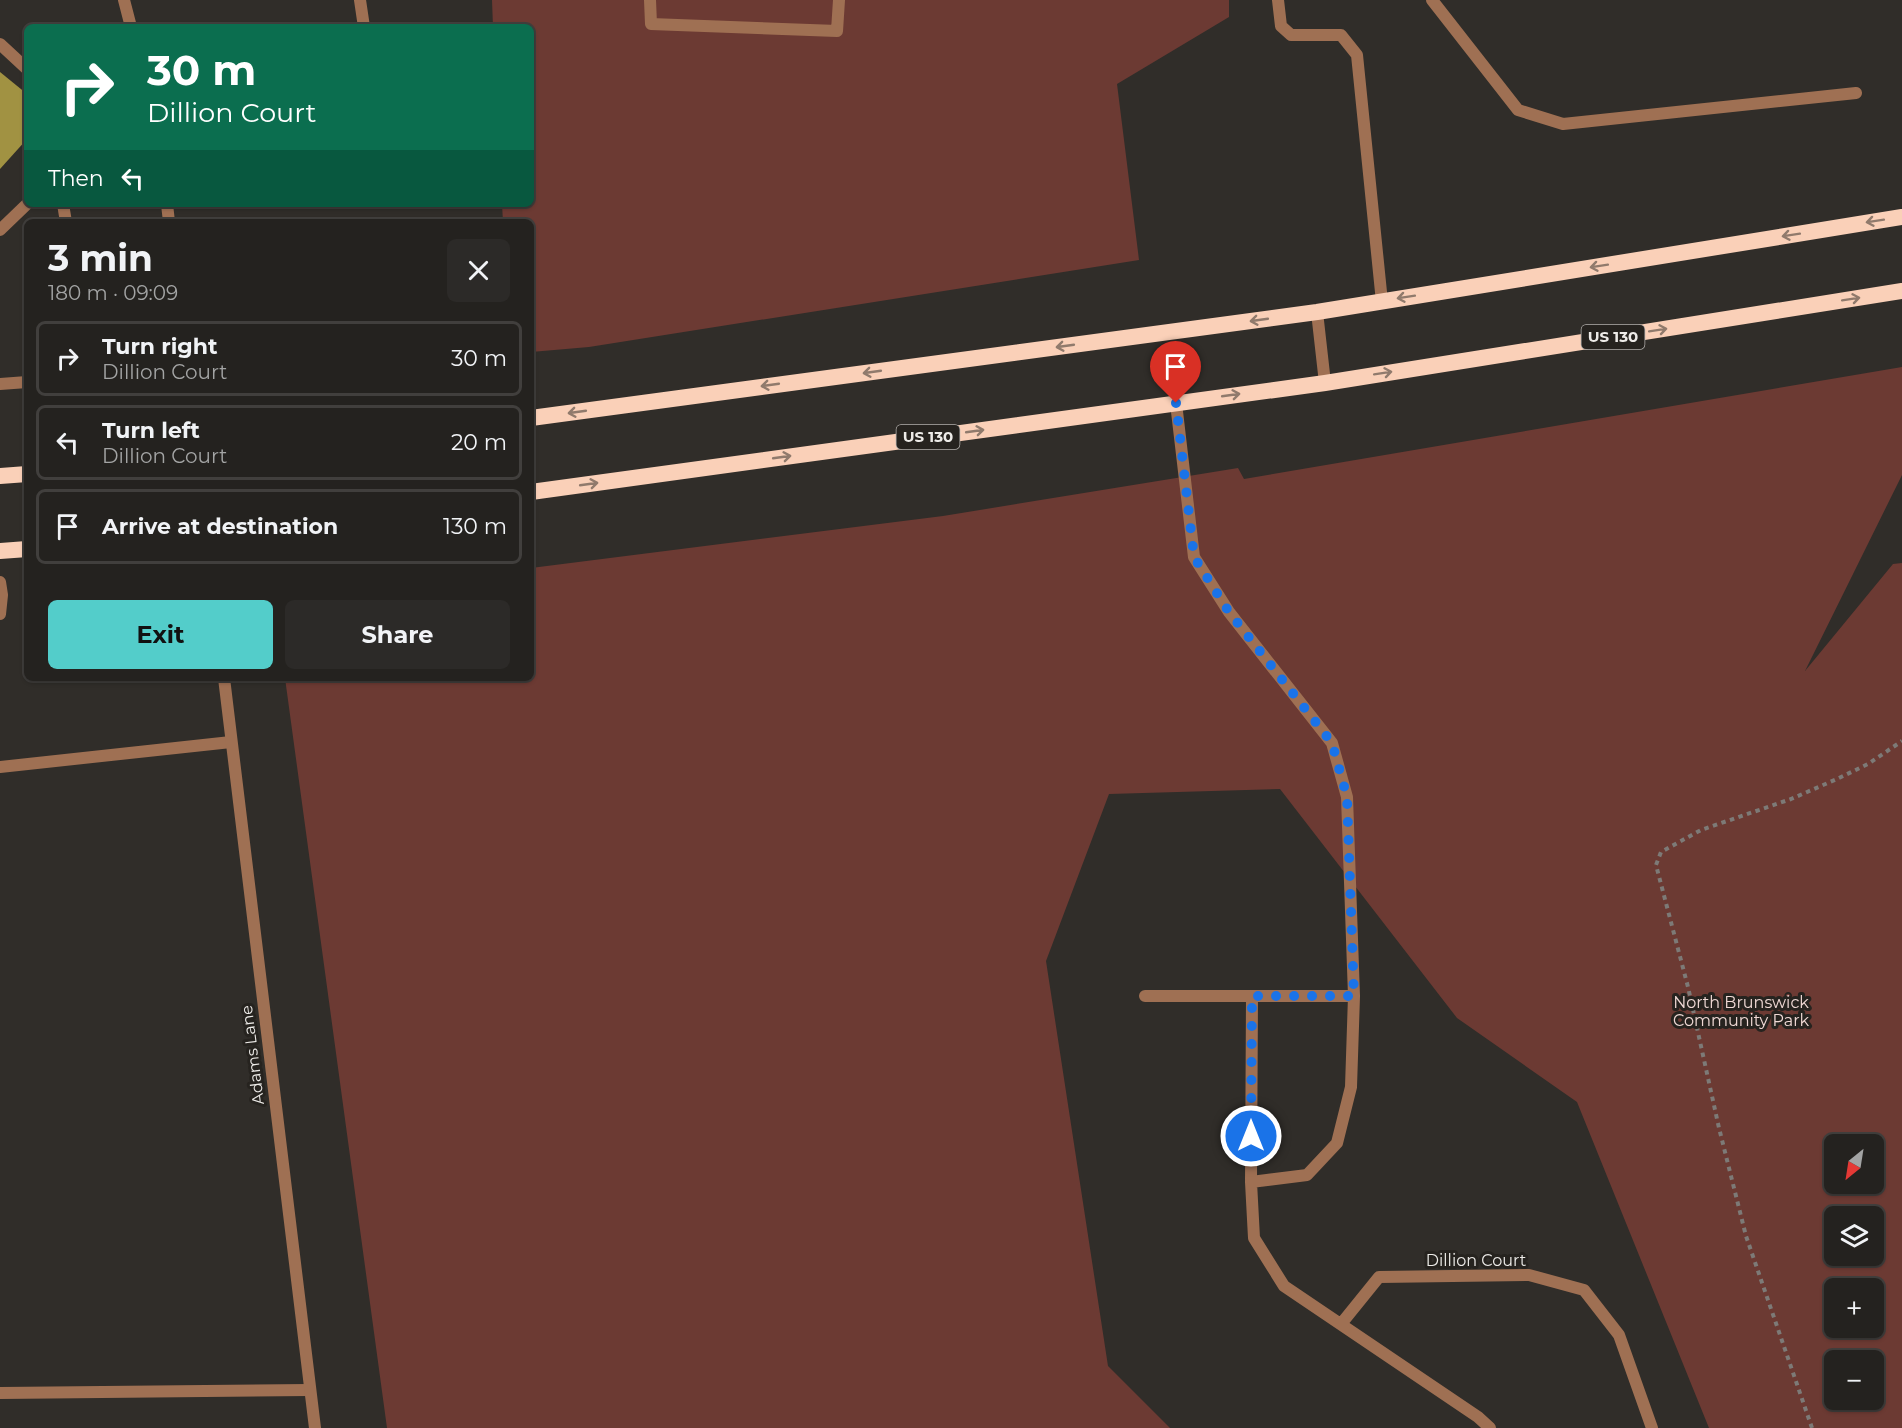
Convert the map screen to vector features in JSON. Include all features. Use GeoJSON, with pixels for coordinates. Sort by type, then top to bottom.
{"type":"FeatureCollection","features":[{"type":"Feature","properties":{"kind":"highway"},"geometry":{"type":"LineString","coordinates":[[534,418],[1317,312],[1902,217]]}},
{"type":"Feature","properties":{"kind":"highway","name":"US 130"},"geometry":{"type":"LineString","coordinates":[[534,492],[1325,383],[1902,291]]}},
{"type":"Feature","properties":{"kind":"highway"},"geometry":{"type":"LineString","coordinates":[[0,476],[24,474]]}},
{"type":"Feature","properties":{"kind":"highway"},"geometry":{"type":"LineString","coordinates":[[0,551],[24,549]]}},
{"type":"Feature","properties":{"kind":"street"},"geometry":{"type":"LineString","coordinates":[[124,0],[130,24]]}},
{"type":"Feature","properties":{"kind":"street"},"geometry":{"type":"LineString","coordinates":[[360,0],[364,24]]}},
{"type":"Feature","properties":{"kind":"street"},"geometry":{"type":"LineString","coordinates":[[650,0],[651,24],[837,31],[839,0]]}},
{"type":"Feature","properties":{"kind":"street"},"geometry":{"type":"LineString","coordinates":[[1278,0],[1281,26],[1291,35],[1341,35],[1357,55],[1382,302]]}},
{"type":"Feature","properties":{"kind":"street"},"geometry":{"type":"LineString","coordinates":[[1432,0],[1518,110],[1563,124],[1856,93]]}},
{"type":"Feature","properties":{"kind":"street"},"geometry":{"type":"LineString","coordinates":[[0,44],[24,66]]}},
{"type":"Feature","properties":{"kind":"street"},"geometry":{"type":"LineString","coordinates":[[0,230],[24,207]]}},
{"type":"Feature","properties":{"kind":"street"},"geometry":{"type":"LineString","coordinates":[[1317,312],[1325,383]]}},
{"type":"Feature","properties":{"kind":"street"},"geometry":{"type":"LineString","coordinates":[[0,384],[24,382]]}},
{"type":"Feature","properties":{"kind":"street"},"geometry":{"type":"LineString","coordinates":[[1176,403],[1194,557],[1229,612],[1332,743],[1347,797],[1354,996],[1351,1087],[1337,1143],[1306,1176],[1251,1182]]}},
{"type":"Feature","properties":{"kind":"street"},"geometry":{"type":"LineString","coordinates":[[0,582],[2,595],[0,614]]}},
{"type":"Feature","properties":{"kind":"street","name":"Adams Lane"},"geometry":{"type":"LineString","coordinates":[[224,681],[315,1428]]}},
{"type":"Feature","properties":{"kind":"street"},"geometry":{"type":"LineString","coordinates":[[0,766],[231,742]]}},
{"type":"Feature","properties":{"kind":"street"},"geometry":{"type":"LineString","coordinates":[[1145,996],[1354,996]]}},
{"type":"Feature","properties":{"kind":"street"},"geometry":{"type":"LineString","coordinates":[[1252,996],[1251,1182],[1254,1238],[1284,1286],[1478,1417],[1490,1428]]}},
{"type":"Feature","properties":{"kind":"street","name":"Dillion Court"},"geometry":{"type":"LineString","coordinates":[[1341,1324],[1379,1277],[1529,1275],[1584,1290],[1619,1335],[1652,1428]]}},
{"type":"Feature","properties":{"kind":"street"},"geometry":{"type":"LineString","coordinates":[[0,1393],[309,1390]]}},
{"type":"Feature","properties":{"kind":"path"},"geometry":{"type":"LineString","coordinates":[[1812,1428],[1746,1236],[1688,987],[1656,865],[1661,852],[1701,830],[1791,799],[1837,779],[1868,764],[1902,741]]}},
{"type":"Feature","properties":{"kind":"green space"},"geometry":{"type":"Polygon","coordinates":[[[492,0],[1229,0],[1229,17],[1117,84],[1139,260],[589,347],[534,352],[534,219],[503,219],[502,207],[534,207],[534,24],[493,24],[492,0]]]}},
{"type":"Feature","properties":{"kind":"green space","name":"North Brunswick Community Park"},"geometry":{"type":"Polygon","coordinates":[[[1902,367],[1902,475],[1805,671],[1893,564],[1902,563],[1902,1428],[1709,1428],[1577,1102],[1457,1018],[1280,789],[1109,794],[1046,961],[1108,1366],[1170,1428],[387,1428],[285,681],[534,681],[534,568],[943,516],[1238,468],[1244,479],[1902,367]]]}},
{"type":"Feature","properties":{"kind":"building"},"geometry":{"type":"Polygon","coordinates":[[[0,72],[24,92],[24,142],[0,169],[0,72]]]}},
{"type":"Feature","properties":{"kind":"route"},"geometry":{"type":"LineString","coordinates":[[1176,403],[1194,557],[1229,612],[1332,743],[1347,797],[1354,996],[1252,996],[1251,1136]]}}]}
